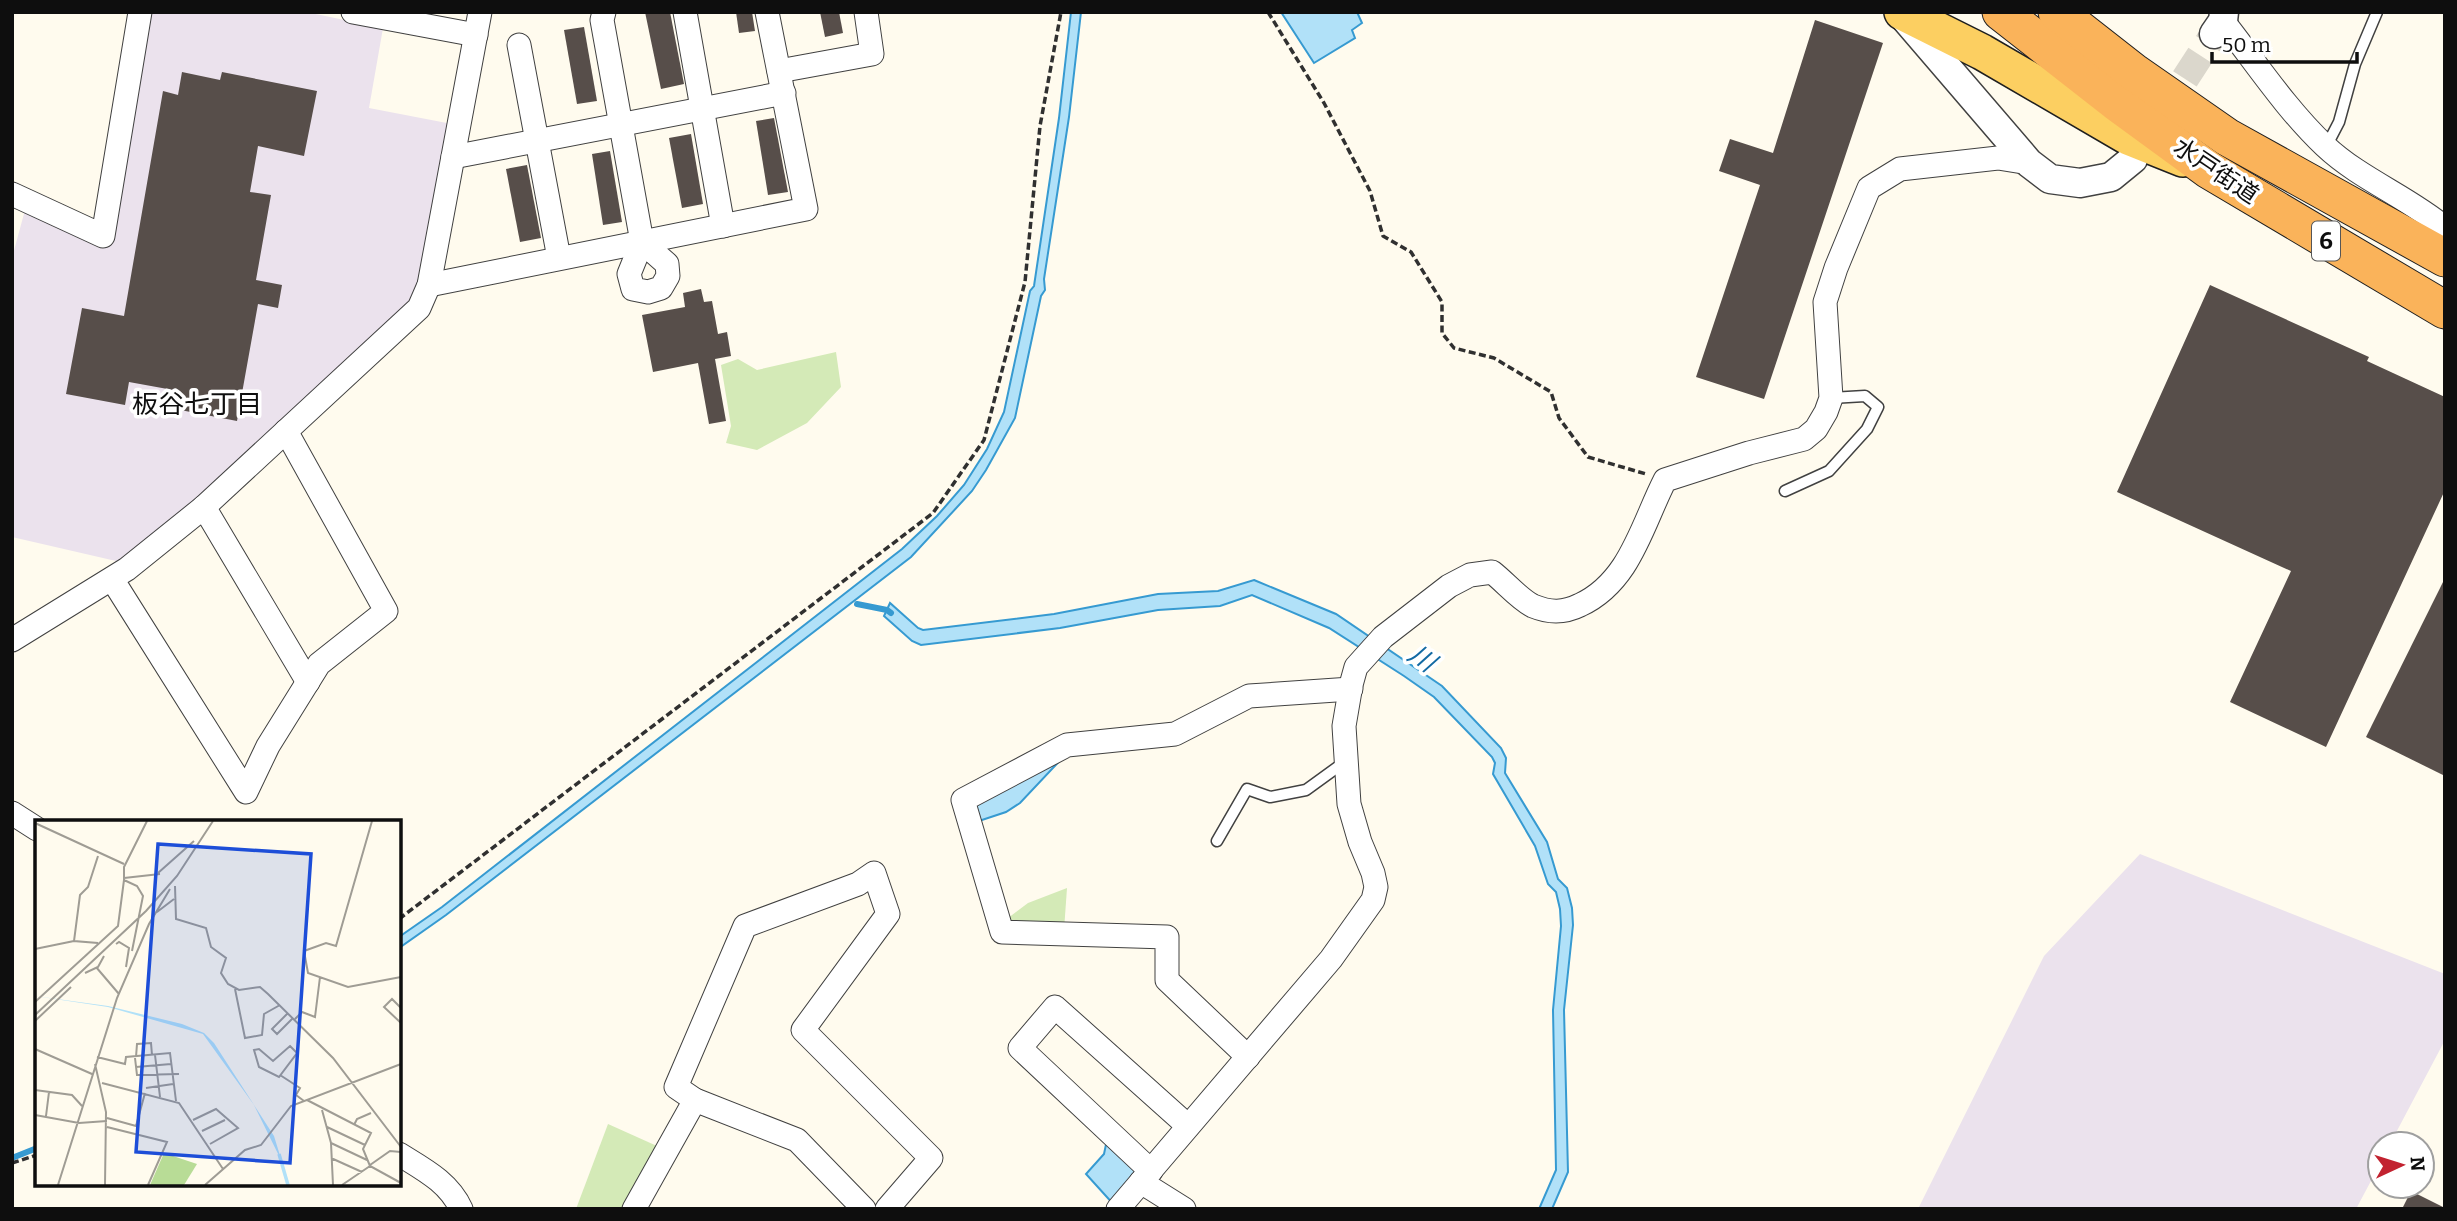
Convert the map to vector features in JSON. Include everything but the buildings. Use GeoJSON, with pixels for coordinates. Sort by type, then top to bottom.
{"type":"FeatureCollection","features":[{"type":"Feature","properties":{"kind":"highway","name":"水戸街道"},"geometry":{"type":"LineString","coordinates":[[2001,12],[2116,102],[2210,170],[2445,310]]}},
{"type":"Feature","properties":{"kind":"highway","name":"水戸街道"},"geometry":{"type":"LineString","coordinates":[[2057,12],[2135,73],[2227,136],[2445,258]]}},
{"type":"Feature","properties":{"kind":"main road"},"geometry":{"type":"LineString","coordinates":[[1901,12],[1982,52],[2128,137],[2210,170]]}},
{"type":"Feature","properties":{"kind":"street"},"geometry":{"type":"LineString","coordinates":[[12,194],[103,236],[140,12]]}},
{"type":"Feature","properties":{"kind":"street"},"geometry":{"type":"LineString","coordinates":[[353,12],[476,35]]}},
{"type":"Feature","properties":{"kind":"street"},"geometry":{"type":"LineString","coordinates":[[12,640],[112,579],[204,507],[419,308],[429,285],[480,12]]}},
{"type":"Feature","properties":{"kind":"street"},"geometry":{"type":"LineString","coordinates":[[604,12],[602,20],[642,242]]}},
{"type":"Feature","properties":{"kind":"street"},"geometry":{"type":"LineString","coordinates":[[685,12],[723,226]]}},
{"type":"Feature","properties":{"kind":"street"},"geometry":{"type":"LineString","coordinates":[[429,285],[806,209],[767,12]]}},
{"type":"Feature","properties":{"kind":"street"},"geometry":{"type":"LineString","coordinates":[[453,157],[702,109],[872,54],[866,12]]}},
{"type":"Feature","properties":{"kind":"street"},"geometry":{"type":"LineString","coordinates":[[1901,12],[2029,163],[2050,179],[2080,183],[2110,177],[2133,159]]}},
{"type":"Feature","properties":{"kind":"street"},"geometry":{"type":"LineString","coordinates":[[2220,22],[2283,100],[2326,147],[2426,212],[2445,228]]}},
{"type":"Feature","properties":{"kind":"street"},"geometry":{"type":"LineString","coordinates":[[519,45],[559,258]]}},
{"type":"Feature","properties":{"kind":"street"},"geometry":{"type":"LineString","coordinates":[[1118,1209],[1331,959],[1373,900],[1376,887],[1349,804],[1344,726],[1356,667],[1383,638],[1449,586],[1470,575],[1492,572],[1531,605],[1547,611],[1566,612],[1586,603],[1613,583],[1626,564],[1665,480],[1749,453],[1804,439],[1816,429],[1826,412],[1830,398],[1825,302],[1869,188],[1900,169],[1997,158],[2029,163]]}},
{"type":"Feature","properties":{"kind":"street"},"geometry":{"type":"LineString","coordinates":[[112,579],[246,792],[268,746],[319,664],[386,611],[286,431]]}},
{"type":"Feature","properties":{"kind":"street"},"geometry":{"type":"LineString","coordinates":[[204,507],[308,682]]}},
{"type":"Feature","properties":{"kind":"street"},"geometry":{"type":"LineString","coordinates":[[1248,1057],[1167,980],[1167,937],[1002,932],[963,800],[1067,745],[1175,734],[1249,696],[1351,689]]}},
{"type":"Feature","properties":{"kind":"street"},"geometry":{"type":"LineString","coordinates":[[12,813],[35,828]]}},
{"type":"Feature","properties":{"kind":"street"},"geometry":{"type":"LineString","coordinates":[[864,1209],[797,1140],[695,1100],[676,1087],[745,926],[858,884],[874,873],[888,914],[803,1030],[931,1158],[887,1209]]}},
{"type":"Feature","properties":{"kind":"street"},"geometry":{"type":"LineString","coordinates":[[1184,1209],[1146,1176],[1020,1048],[1055,1007],[1188,1126]]}},
{"type":"Feature","properties":{"kind":"street"},"geometry":{"type":"LineString","coordinates":[[634,1209],[695,1100]]}},
{"type":"Feature","properties":{"kind":"street"},"geometry":{"type":"LineString","coordinates":[[401,1155],[442,1182],[456,1197],[461,1209]]}},
{"type":"Feature","properties":{"kind":"lane"},"geometry":{"type":"LineString","coordinates":[[2326,147],[2339,122],[2354,64],[2377,12]]}},
{"type":"Feature","properties":{"kind":"lane"},"geometry":{"type":"LineString","coordinates":[[1785,491],[1829,471],[1867,429],[1878,407],[1865,396],[1830,398]]}},
{"type":"Feature","properties":{"kind":"lane"},"geometry":{"type":"LineString","coordinates":[[1217,841],[1247,789],[1270,797],[1306,790],[1346,761]]}},
{"type":"Feature","properties":{"kind":"path"},"geometry":{"type":"LineString","coordinates":[[401,917],[933,513],[984,440],[1022,295],[1040,126],[1061,12]]}},
{"type":"Feature","properties":{"kind":"path"},"geometry":{"type":"LineString","coordinates":[[1268,12],[1324,103],[1370,191],[1383,236],[1411,252],[1442,302],[1442,332],[1454,348],[1494,358],[1550,392],[1559,418],[1588,457],[1665,480]]}},
{"type":"Feature","properties":{"kind":"path"},"geometry":{"type":"LineString","coordinates":[[12,1163],[35,1156]]}},
{"type":"Feature","properties":{"kind":"shaded area"},"geometry":{"type":"Polygon","coordinates":[[[147,12],[306,12],[383,28],[369,108],[452,124],[416,305],[129,564],[12,537],[12,258],[25,210],[99,244],[147,12]]]}},
{"type":"Feature","properties":{"kind":"shaded area"},"geometry":{"type":"Polygon","coordinates":[[[2140,854],[2445,974],[2445,1040],[2397,1130],[2366,1130],[2366,1190],[2356,1209],[1918,1209],[2044,956],[2140,854]]]}},
{"type":"Feature","properties":{"kind":"green space"},"geometry":{"type":"Polygon","coordinates":[[[836,352],[841,387],[807,423],[757,450],[726,443],[731,426],[721,365],[738,359],[757,370],[836,352]]]}},
{"type":"Feature","properties":{"kind":"green space"},"geometry":{"type":"Polygon","coordinates":[[[1067,888],[1064,930],[1004,921],[1028,903],[1067,888]]]}},
{"type":"Feature","properties":{"kind":"green space"},"geometry":{"type":"Polygon","coordinates":[[[608,1124],[657,1146],[626,1209],[576,1209],[608,1124]]]}},
{"type":"Feature","properties":{"kind":"water"},"geometry":{"type":"Polygon","coordinates":[[[1071,12],[1081,12],[1069,117],[1044,279],[1045,290],[1041,296],[1015,418],[972,491],[911,557],[446,915],[401,947],[401,936],[442,907],[902,549],[937,516],[964,485],[987,449],[1004,412],[1030,291],[1034,286],[1059,118],[1071,12]]]}},
{"type":"Feature","properties":{"kind":"water"},"geometry":{"type":"Polygon","coordinates":[[[1281,12],[1357,12],[1362,23],[1352,30],[1355,38],[1314,63],[1281,12]]]}},
{"type":"Feature","properties":{"kind":"water","name":"川"},"geometry":{"type":"Polygon","coordinates":[[[1254,580],[1336,614],[1442,686],[1501,748],[1506,758],[1505,773],[1547,842],[1558,879],[1567,888],[1573,925],[1564,1010],[1568,1172],[1552,1209],[1539,1209],[1556,1170],[1553,1010],[1561,926],[1560,909],[1556,892],[1548,884],[1535,846],[1493,774],[1495,763],[1492,757],[1434,697],[1329,628],[1252,595],[1220,606],[1158,610],[1060,628],[921,645],[912,641],[884,616],[890,603],[923,630],[1054,614],[1158,594],[1218,591],[1254,580]]]}},
{"type":"Feature","properties":{"kind":"water"},"geometry":{"type":"Polygon","coordinates":[[[1068,752],[1020,803],[1006,812],[973,823],[968,803],[1068,752]]]}},
{"type":"Feature","properties":{"kind":"water"},"geometry":{"type":"Polygon","coordinates":[[[1108,1135],[1146,1170],[1115,1206],[1086,1174],[1104,1154],[1108,1135]]]}},
{"type":"Feature","properties":{"kind":"waterway","name":"川"},"geometry":{"type":"LineString","coordinates":[[857,604],[891,613]]}},
{"type":"Feature","properties":{"kind":"waterway"},"geometry":{"type":"LineString","coordinates":[[12,1158],[35,1149]]}},
{"type":"Feature","properties":{"kind":"tunnel"},"geometry":{"type":"LineString","coordinates":[[2162,114],[2214,34]]}},
{"type":"Feature","properties":{"kind":"district","name":"板谷七丁目"},"geometry":{"type":"Point","coordinates":[197,404]}}]}
